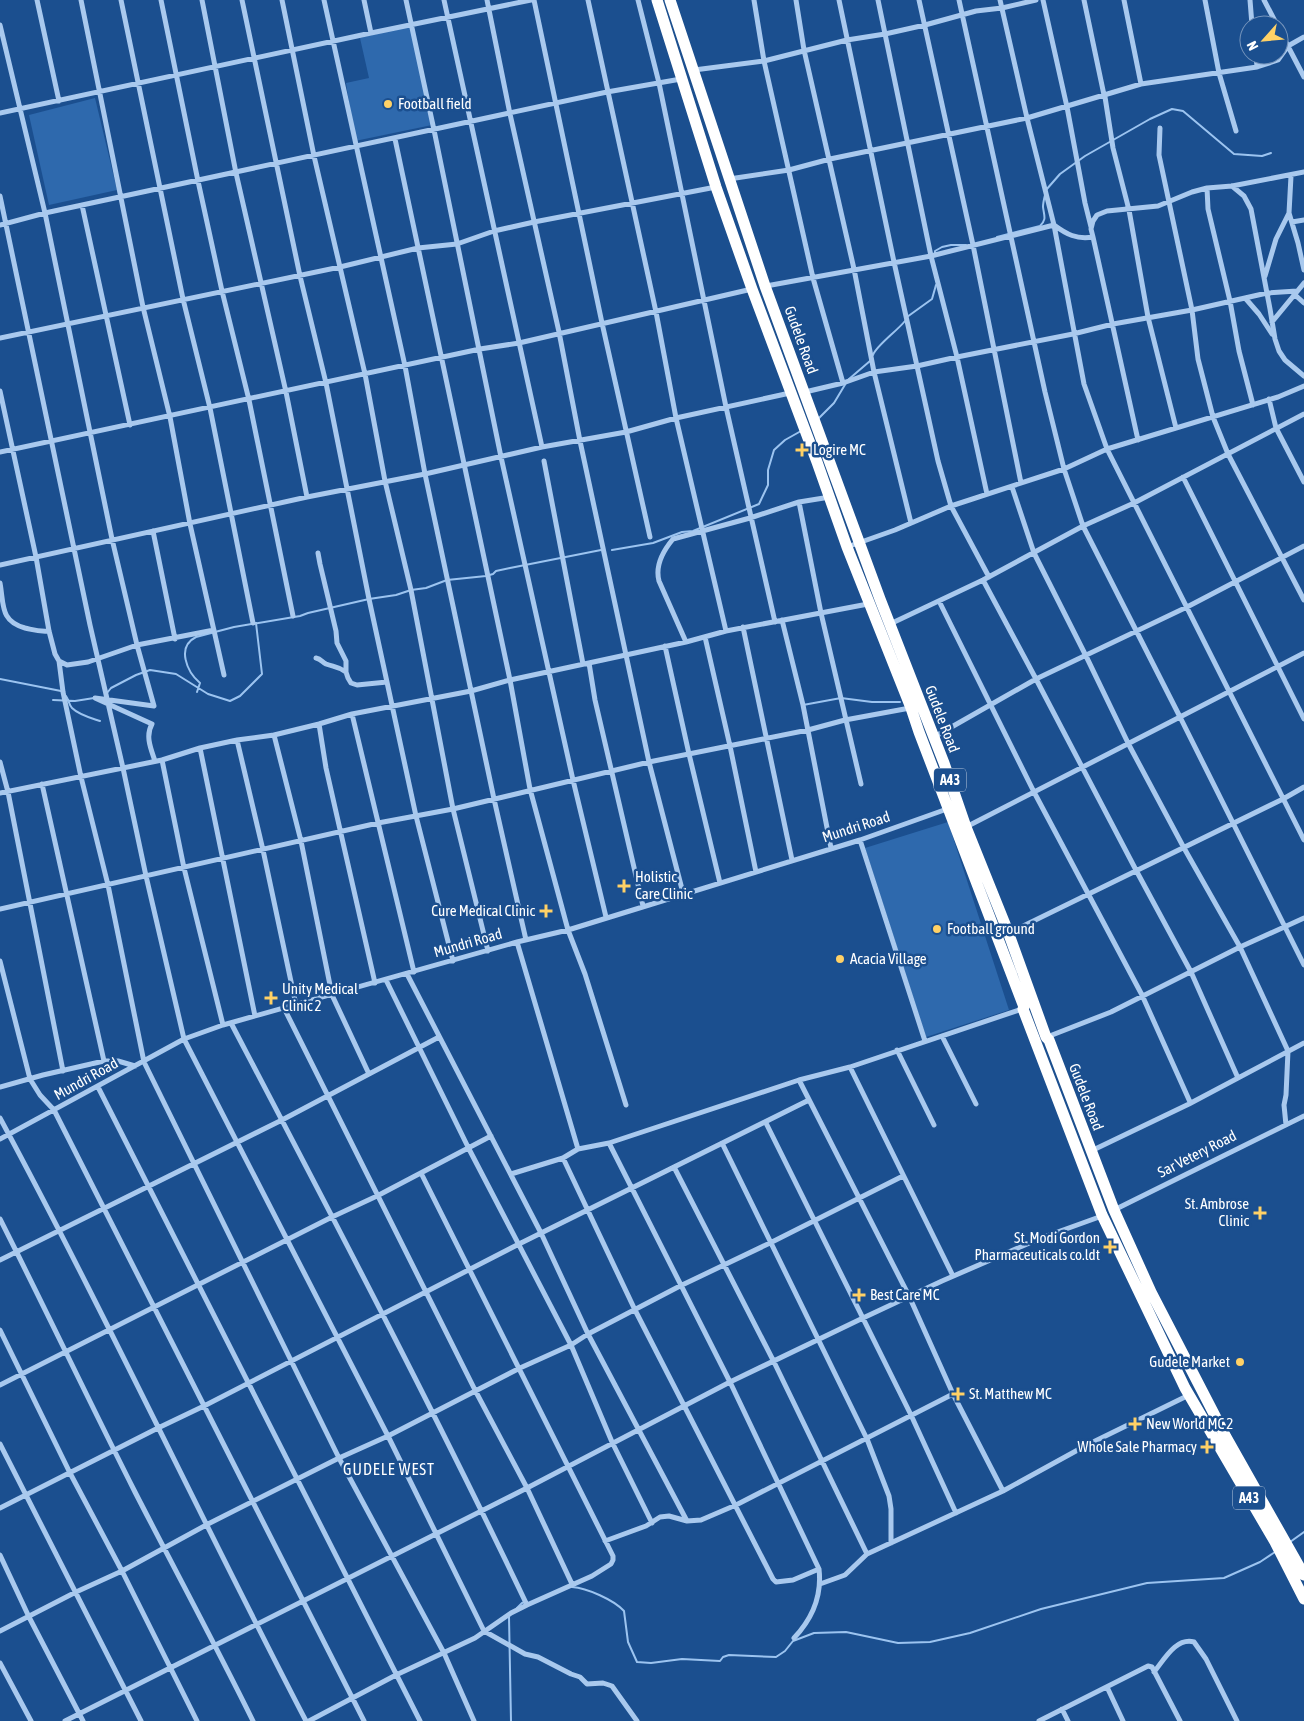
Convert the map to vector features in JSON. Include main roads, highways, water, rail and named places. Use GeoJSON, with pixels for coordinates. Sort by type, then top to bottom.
{"type":"FeatureCollection","features":[{"type":"Feature","properties":{"kind":"highway","name":"Gudele Road"},"geometry":{"type":"LineString","coordinates":[[657,0],[716,187],[752,289],[847,547],[911,708],[953,807],[966,827],[1009,933],[1046,1037],[1049,1040],[1114,1210],[1151,1292],[1279,1539]]}},
{"type":"Feature","properties":{"kind":"highway","name":"Gudele Road"},"geometry":{"type":"LineString","coordinates":[[670,0],[692,71],[765,286],[933,738],[953,807],[1023,1009],[1102,1215],[1190,1395],[1223,1454],[1279,1539]]}},
{"type":"Feature","properties":{"kind":"highway","name":"A43"},"geometry":{"type":"LineString","coordinates":[[1279,1539],[1297,1569],[1304,1598]]}},
{"type":"Feature","properties":{"kind":"waterway"},"geometry":{"type":"LineString","coordinates":[[1046,190],[1060,174],[1085,156],[1150,119],[1172,109],[1183,111],[1234,154],[1262,156],[1271,153]]}},
{"type":"Feature","properties":{"kind":"waterway"},"geometry":{"type":"LineString","coordinates":[[997,237],[1040,226],[1044,219],[1043,202],[1045,195]]}},
{"type":"Feature","properties":{"kind":"waterway"},"geometry":{"type":"LineString","coordinates":[[935,254],[935,251],[942,247],[966,245]]}},
{"type":"Feature","properties":{"kind":"waterway"},"geometry":{"type":"LineString","coordinates":[[907,317],[932,299],[936,285]]}},
{"type":"Feature","properties":{"kind":"waterway"},"geometry":{"type":"LineString","coordinates":[[873,355],[878,347],[905,321]]}},
{"type":"Feature","properties":{"kind":"waterway"},"geometry":{"type":"LineString","coordinates":[[849,379],[870,361]]}},
{"type":"Feature","properties":{"kind":"waterway"},"geometry":{"type":"LineString","coordinates":[[819,418],[834,403],[846,383]]}},
{"type":"Feature","properties":{"kind":"waterway"},"geometry":{"type":"LineString","coordinates":[[612,550],[653,543],[682,532],[693,531],[759,504],[768,485],[768,470],[774,450],[785,440],[801,431]]}},
{"type":"Feature","properties":{"kind":"waterway"},"geometry":{"type":"LineString","coordinates":[[197,692],[200,683],[191,673],[185,653],[190,641],[196,637],[234,627],[300,616],[369,599],[396,595],[426,588],[447,580],[486,576],[496,571],[601,550]]}},
{"type":"Feature","properties":{"kind":"waterway"},"geometry":{"type":"LineString","coordinates":[[107,693],[111,688],[150,670],[176,674],[208,694],[230,701],[240,696],[262,674],[256,623]]}},
{"type":"Feature","properties":{"kind":"waterway"},"geometry":{"type":"LineString","coordinates":[[0,679],[61,691]]}},
{"type":"Feature","properties":{"kind":"waterway"},"geometry":{"type":"LineString","coordinates":[[66,696],[71,707],[75,710],[100,721]]}},
{"type":"Feature","properties":{"kind":"waterway"},"geometry":{"type":"LineString","coordinates":[[53,700],[75,701],[94,698]]}},
{"type":"Feature","properties":{"kind":"waterway"},"geometry":{"type":"LineString","coordinates":[[803,705],[841,698],[872,702],[900,702]]}},
{"type":"Feature","properties":{"kind":"waterway"},"geometry":{"type":"LineString","coordinates":[[1290,1542],[1304,1532]]}},
{"type":"Feature","properties":{"kind":"waterway"},"geometry":{"type":"LineString","coordinates":[[572,1587],[600,1595],[624,1611],[628,1642],[637,1662],[651,1663],[682,1659],[720,1661],[723,1657],[729,1655],[776,1657],[785,1651],[793,1641],[814,1633],[846,1632],[898,1643],[930,1642],[970,1633],[1041,1609],[1147,1583],[1224,1578],[1260,1562],[1275,1552]]}},
{"type":"Feature","properties":{"kind":"waterway"},"geometry":{"type":"LineString","coordinates":[[517,1608],[525,1602]]}},
{"type":"Feature","properties":{"kind":"waterway"},"geometry":{"type":"LineString","coordinates":[[509,1617],[511,1721]]}},
{"type":"Feature","properties":{"kind":"place","name":"Football field"},"geometry":{"type":"Point","coordinates":[388,104]}},
{"type":"Feature","properties":{"kind":"place","name":"Logire MC"},"geometry":{"type":"Point","coordinates":[802,450]}},
{"type":"Feature","properties":{"kind":"place","name":"Holistic Care Clinic"},"geometry":{"type":"Point","coordinates":[624,886]}},
{"type":"Feature","properties":{"kind":"place","name":"Cure Medical Clinic"},"geometry":{"type":"Point","coordinates":[546,911]}},
{"type":"Feature","properties":{"kind":"place","name":"Football ground"},"geometry":{"type":"Point","coordinates":[937,929]}},
{"type":"Feature","properties":{"kind":"place","name":"Acacia Village"},"geometry":{"type":"Point","coordinates":[840,959]}},
{"type":"Feature","properties":{"kind":"place","name":"Unity Medical Clinic 2"},"geometry":{"type":"Point","coordinates":[271,998]}},
{"type":"Feature","properties":{"kind":"place","name":"St. Ambrose Clinic"},"geometry":{"type":"Point","coordinates":[1260,1213]}},
{"type":"Feature","properties":{"kind":"place","name":"St. Modi Gordon Pharmaceuticals co.ldt"},"geometry":{"type":"Point","coordinates":[1110,1247]}},
{"type":"Feature","properties":{"kind":"place","name":"Best Care MC"},"geometry":{"type":"Point","coordinates":[859,1295]}},
{"type":"Feature","properties":{"kind":"place","name":"Gudele Market"},"geometry":{"type":"Point","coordinates":[1240,1362]}},
{"type":"Feature","properties":{"kind":"place","name":"St. Matthew MC"},"geometry":{"type":"Point","coordinates":[958,1394]}},
{"type":"Feature","properties":{"kind":"place","name":"New World MC 2"},"geometry":{"type":"Point","coordinates":[1135,1424]}},
{"type":"Feature","properties":{"kind":"place","name":"Whole Sale Pharmacy"},"geometry":{"type":"Point","coordinates":[1207,1447]}},
{"type":"Feature","properties":{"kind":"district","name":"GUDELE WEST"},"geometry":{"type":"Point","coordinates":[389,1469]}}]}
